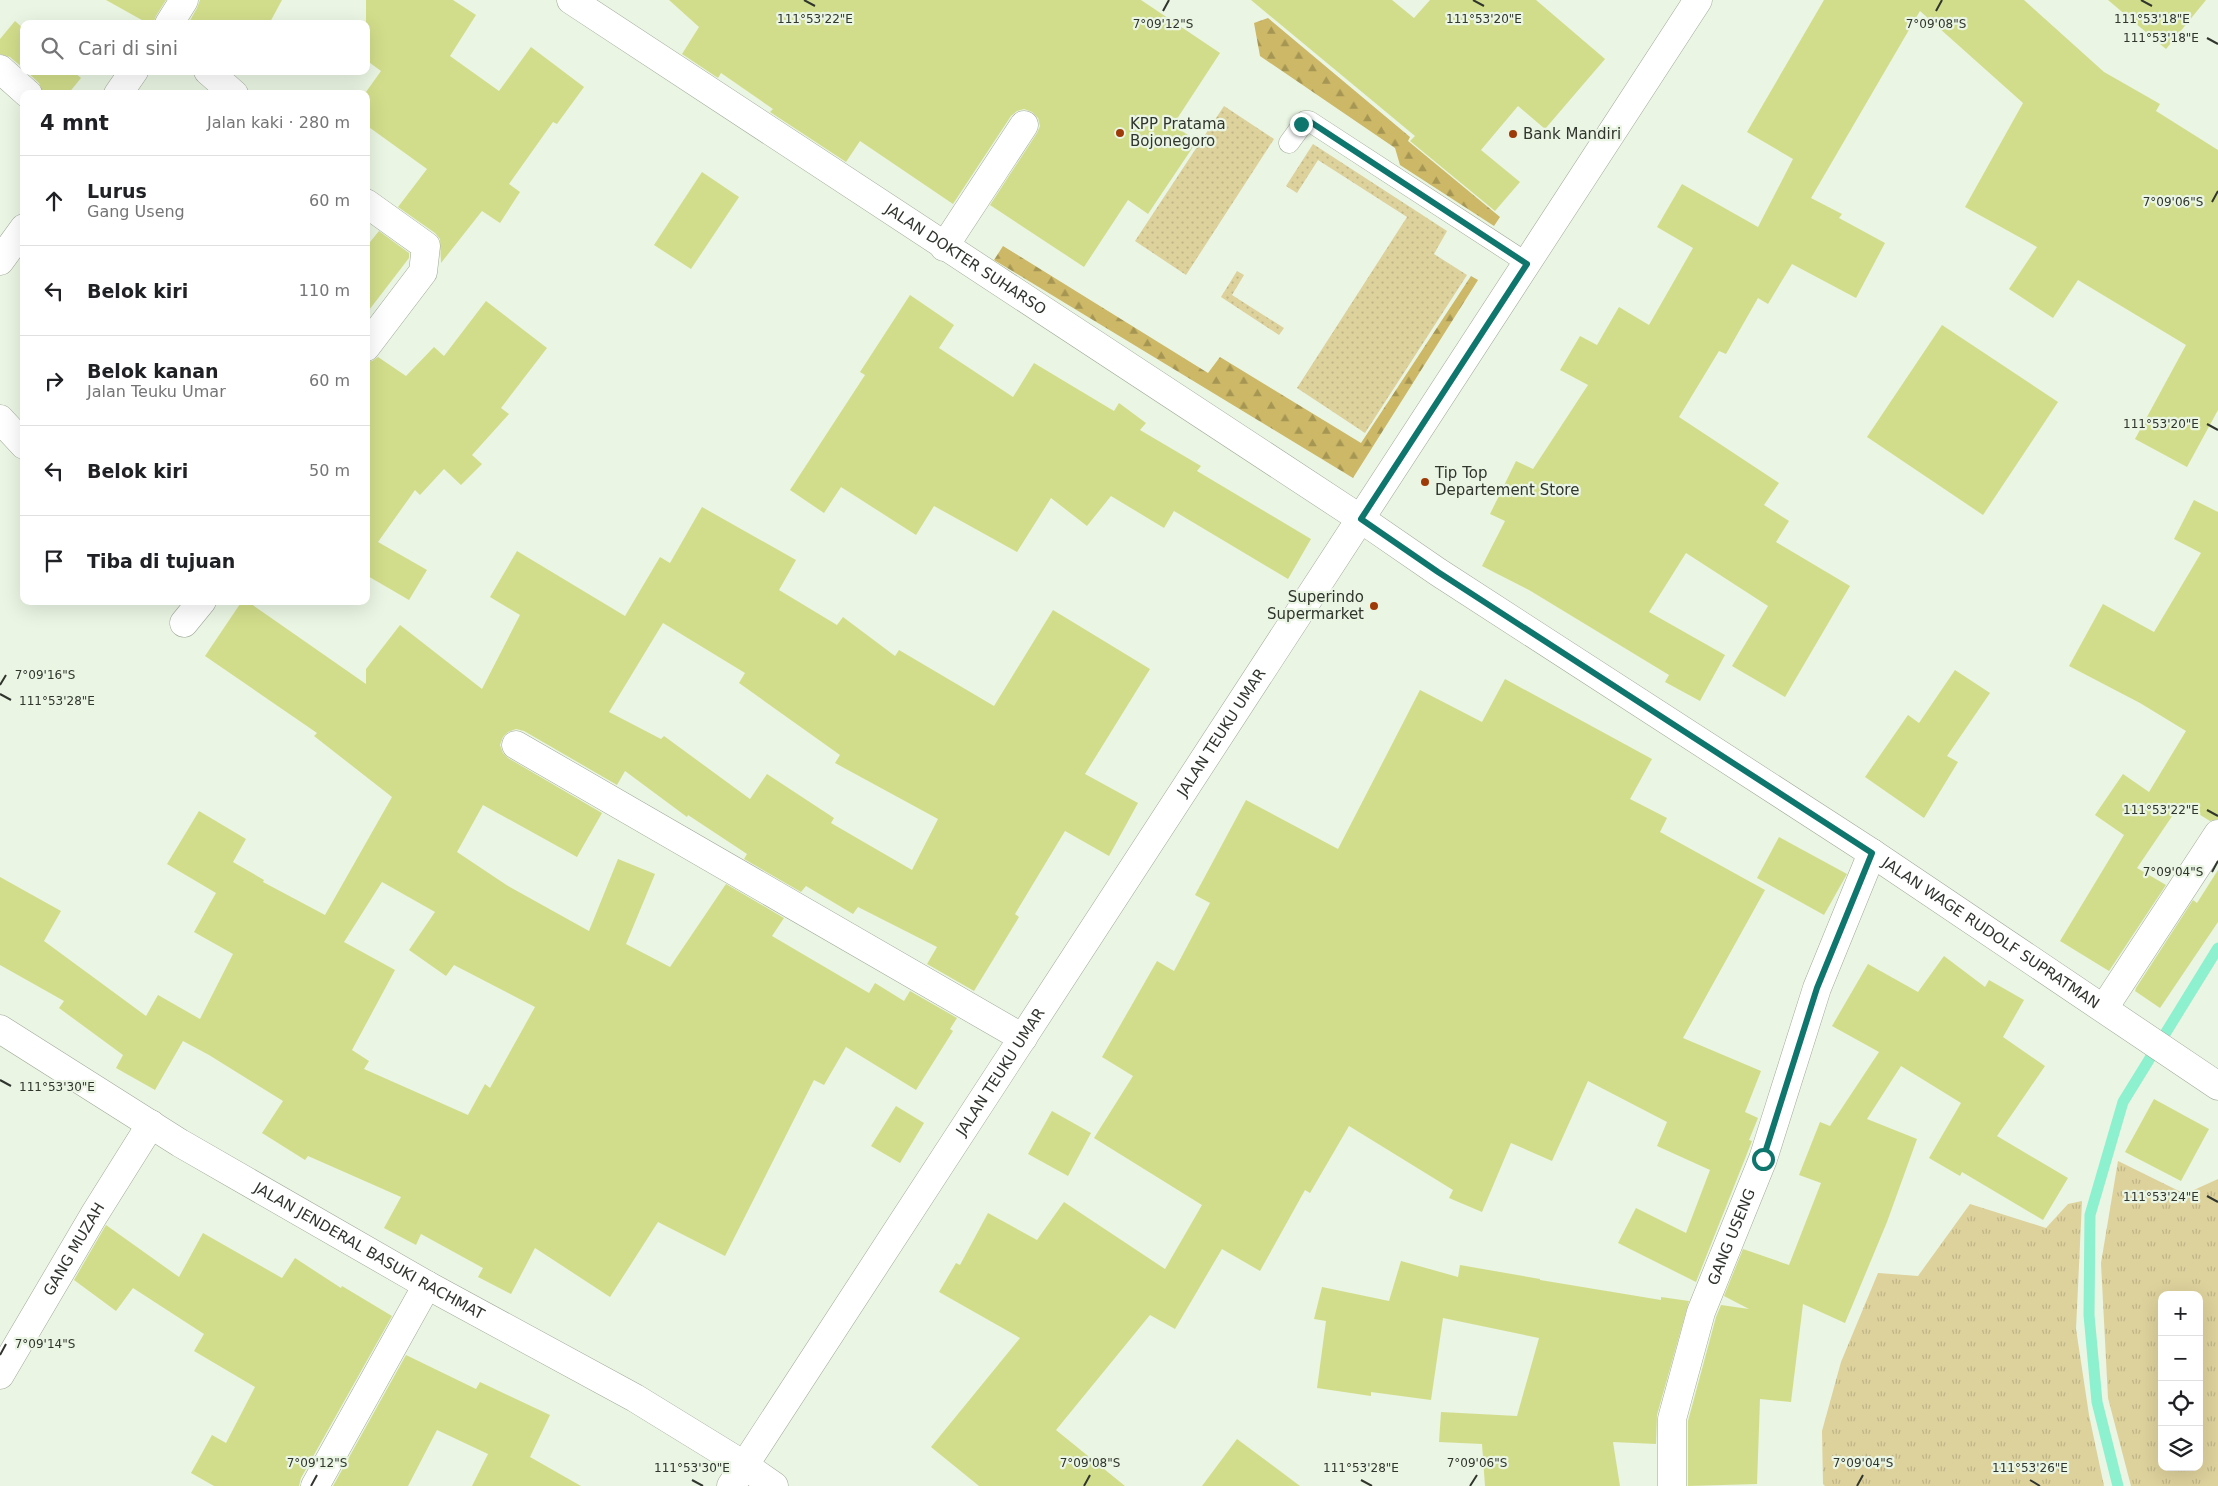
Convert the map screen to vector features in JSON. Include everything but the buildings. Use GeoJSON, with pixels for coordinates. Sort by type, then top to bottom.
{"type":"FeatureCollection","features":[{"type":"Feature","properties":{"kind":"main road"},"geometry":{"type":"LineString","coordinates":[[172,20],[184,0]]}},
{"type":"Feature","properties":{"kind":"main road","name":"JALAN TEUKU UMAR"},"geometry":{"type":"LineString","coordinates":[[738,1475],[1698,0]]}},
{"type":"Feature","properties":{"kind":"main road","name":"JALAN DOKTER SUHARSO"},"geometry":{"type":"LineString","coordinates":[[588,4],[944,246],[1361,519]]}},
{"type":"Feature","properties":{"kind":"main road"},"geometry":{"type":"LineString","coordinates":[[0,69],[24,90]]}},
{"type":"Feature","properties":{"kind":"main road"},"geometry":{"type":"LineString","coordinates":[[121,90],[131,75]]}},
{"type":"Feature","properties":{"kind":"main road"},"geometry":{"type":"LineString","coordinates":[[213,75],[229,90]]}},
{"type":"Feature","properties":{"kind":"main road"},"geometry":{"type":"LineString","coordinates":[[944,246],[1024,125]]}},
{"type":"Feature","properties":{"kind":"main road"},"geometry":{"type":"LineString","coordinates":[[370,206],[426,246],[423,272],[370,342]]}},
{"type":"Feature","properties":{"kind":"main road"},"geometry":{"type":"LineString","coordinates":[[0,419],[20,441]]}},
{"type":"Feature","properties":{"kind":"main road","name":"JALAN WAGE RUDOLF SUPRATMAN"},"geometry":{"type":"LineString","coordinates":[[1361,519],[1454,583],[1872,853],[2218,1086]]}},
{"type":"Feature","properties":{"kind":"main road"},"geometry":{"type":"LineString","coordinates":[[184,623],[199,605]]}},
{"type":"Feature","properties":{"kind":"main road"},"geometry":{"type":"LineString","coordinates":[[516,745],[1023,1038]]}},
{"type":"Feature","properties":{"kind":"main road"},"geometry":{"type":"LineString","coordinates":[[2104,1008],[2218,834]]}},
{"type":"Feature","properties":{"kind":"main road","name":"GANG USENG"},"geometry":{"type":"LineString","coordinates":[[1672,1486],[1672,1419],[1701,1312],[1763,1159],[1817,988],[1872,853]]}},
{"type":"Feature","properties":{"kind":"main road","name":"JALAN JENDERAL BASUKI RACHMAT"},"geometry":{"type":"LineString","coordinates":[[0,1029],[180,1143],[427,1285],[635,1398],[738,1475],[774,1486]]}},
{"type":"Feature","properties":{"kind":"main road","name":"GANG MUZAH"},"geometry":{"type":"LineString","coordinates":[[0,1376],[94,1215],[150,1124]]}},
{"type":"Feature","properties":{"kind":"main road"},"geometry":{"type":"LineString","coordinates":[[316,1486],[427,1285]]}},
{"type":"Feature","properties":{"kind":"lane"},"geometry":{"type":"LineString","coordinates":[[1289,143],[1301,124],[1305,120],[1309,121],[1527,264]]}},
{"type":"Feature","properties":{"kind":"green space"},"geometry":{"type":"Polygon","coordinates":[[[1268,18],[1410,137],[1408,141],[1500,217],[1494,226],[1400,165],[1395,148],[1260,56],[1254,23],[1268,18]]]}},
{"type":"Feature","properties":{"kind":"green space"},"geometry":{"type":"Polygon","coordinates":[[[1224,106],[1274,139],[1186,275],[1135,241],[1224,106]]]}},
{"type":"Feature","properties":{"kind":"green space"},"geometry":{"type":"Polygon","coordinates":[[[1313,144],[1447,231],[1434,254],[1467,275],[1365,433],[1297,388],[1407,217],[1318,160],[1297,193],[1286,186],[1313,144]]]}},
{"type":"Feature","properties":{"kind":"green space"},"geometry":{"type":"Polygon","coordinates":[[[1003,246],[1208,373],[1220,357],[1361,443],[1471,276],[1478,280],[1353,478],[994,260],[1003,246]]]}},
{"type":"Feature","properties":{"kind":"green space"},"geometry":{"type":"Polygon","coordinates":[[[1237,271],[1244,275],[1232,295],[1284,328],[1279,335],[1221,297],[1237,271]]]}},
{"type":"Feature","properties":{"kind":"green space"},"geometry":{"type":"Polygon","coordinates":[[[2118,1161],[2185,1194],[2218,1179],[2218,1486],[2131,1486],[2108,1398],[2101,1263],[2118,1161]]]}},
{"type":"Feature","properties":{"kind":"green space"},"geometry":{"type":"Polygon","coordinates":[[[2082,1201],[2076,1329],[2089,1415],[2104,1486],[1825,1486],[1823,1484],[1822,1431],[1841,1362],[1878,1273],[1918,1276],[1970,1204],[2046,1228],[2068,1204],[2082,1201]]]}},
{"type":"Feature","properties":{"kind":"waterway"},"geometry":{"type":"LineString","coordinates":[[2118,1486],[2097,1402],[2089,1315],[2090,1215],[2123,1102],[2218,948]]}},
{"type":"Feature","properties":{"kind":"place","name":"KPP Pratama Bojonegoro"},"geometry":{"type":"Point","coordinates":[1120,133]}},
{"type":"Feature","properties":{"kind":"place","name":"Bank Mandiri"},"geometry":{"type":"Point","coordinates":[1513,134]}},
{"type":"Feature","properties":{"kind":"place","name":"Tip Top Departement Store"},"geometry":{"type":"Point","coordinates":[1425,482]}},
{"type":"Feature","properties":{"kind":"place","name":"Superindo Supermarket"},"geometry":{"type":"Point","coordinates":[1374,606]}},
{"type":"Feature","properties":{"kind":"route"},"geometry":{"type":"LineString","coordinates":[[1301,124],[1305,120],[1309,121],[1527,264],[1361,519],[1438,572],[1872,853],[1817,988],[1763,1159]]}}]}
